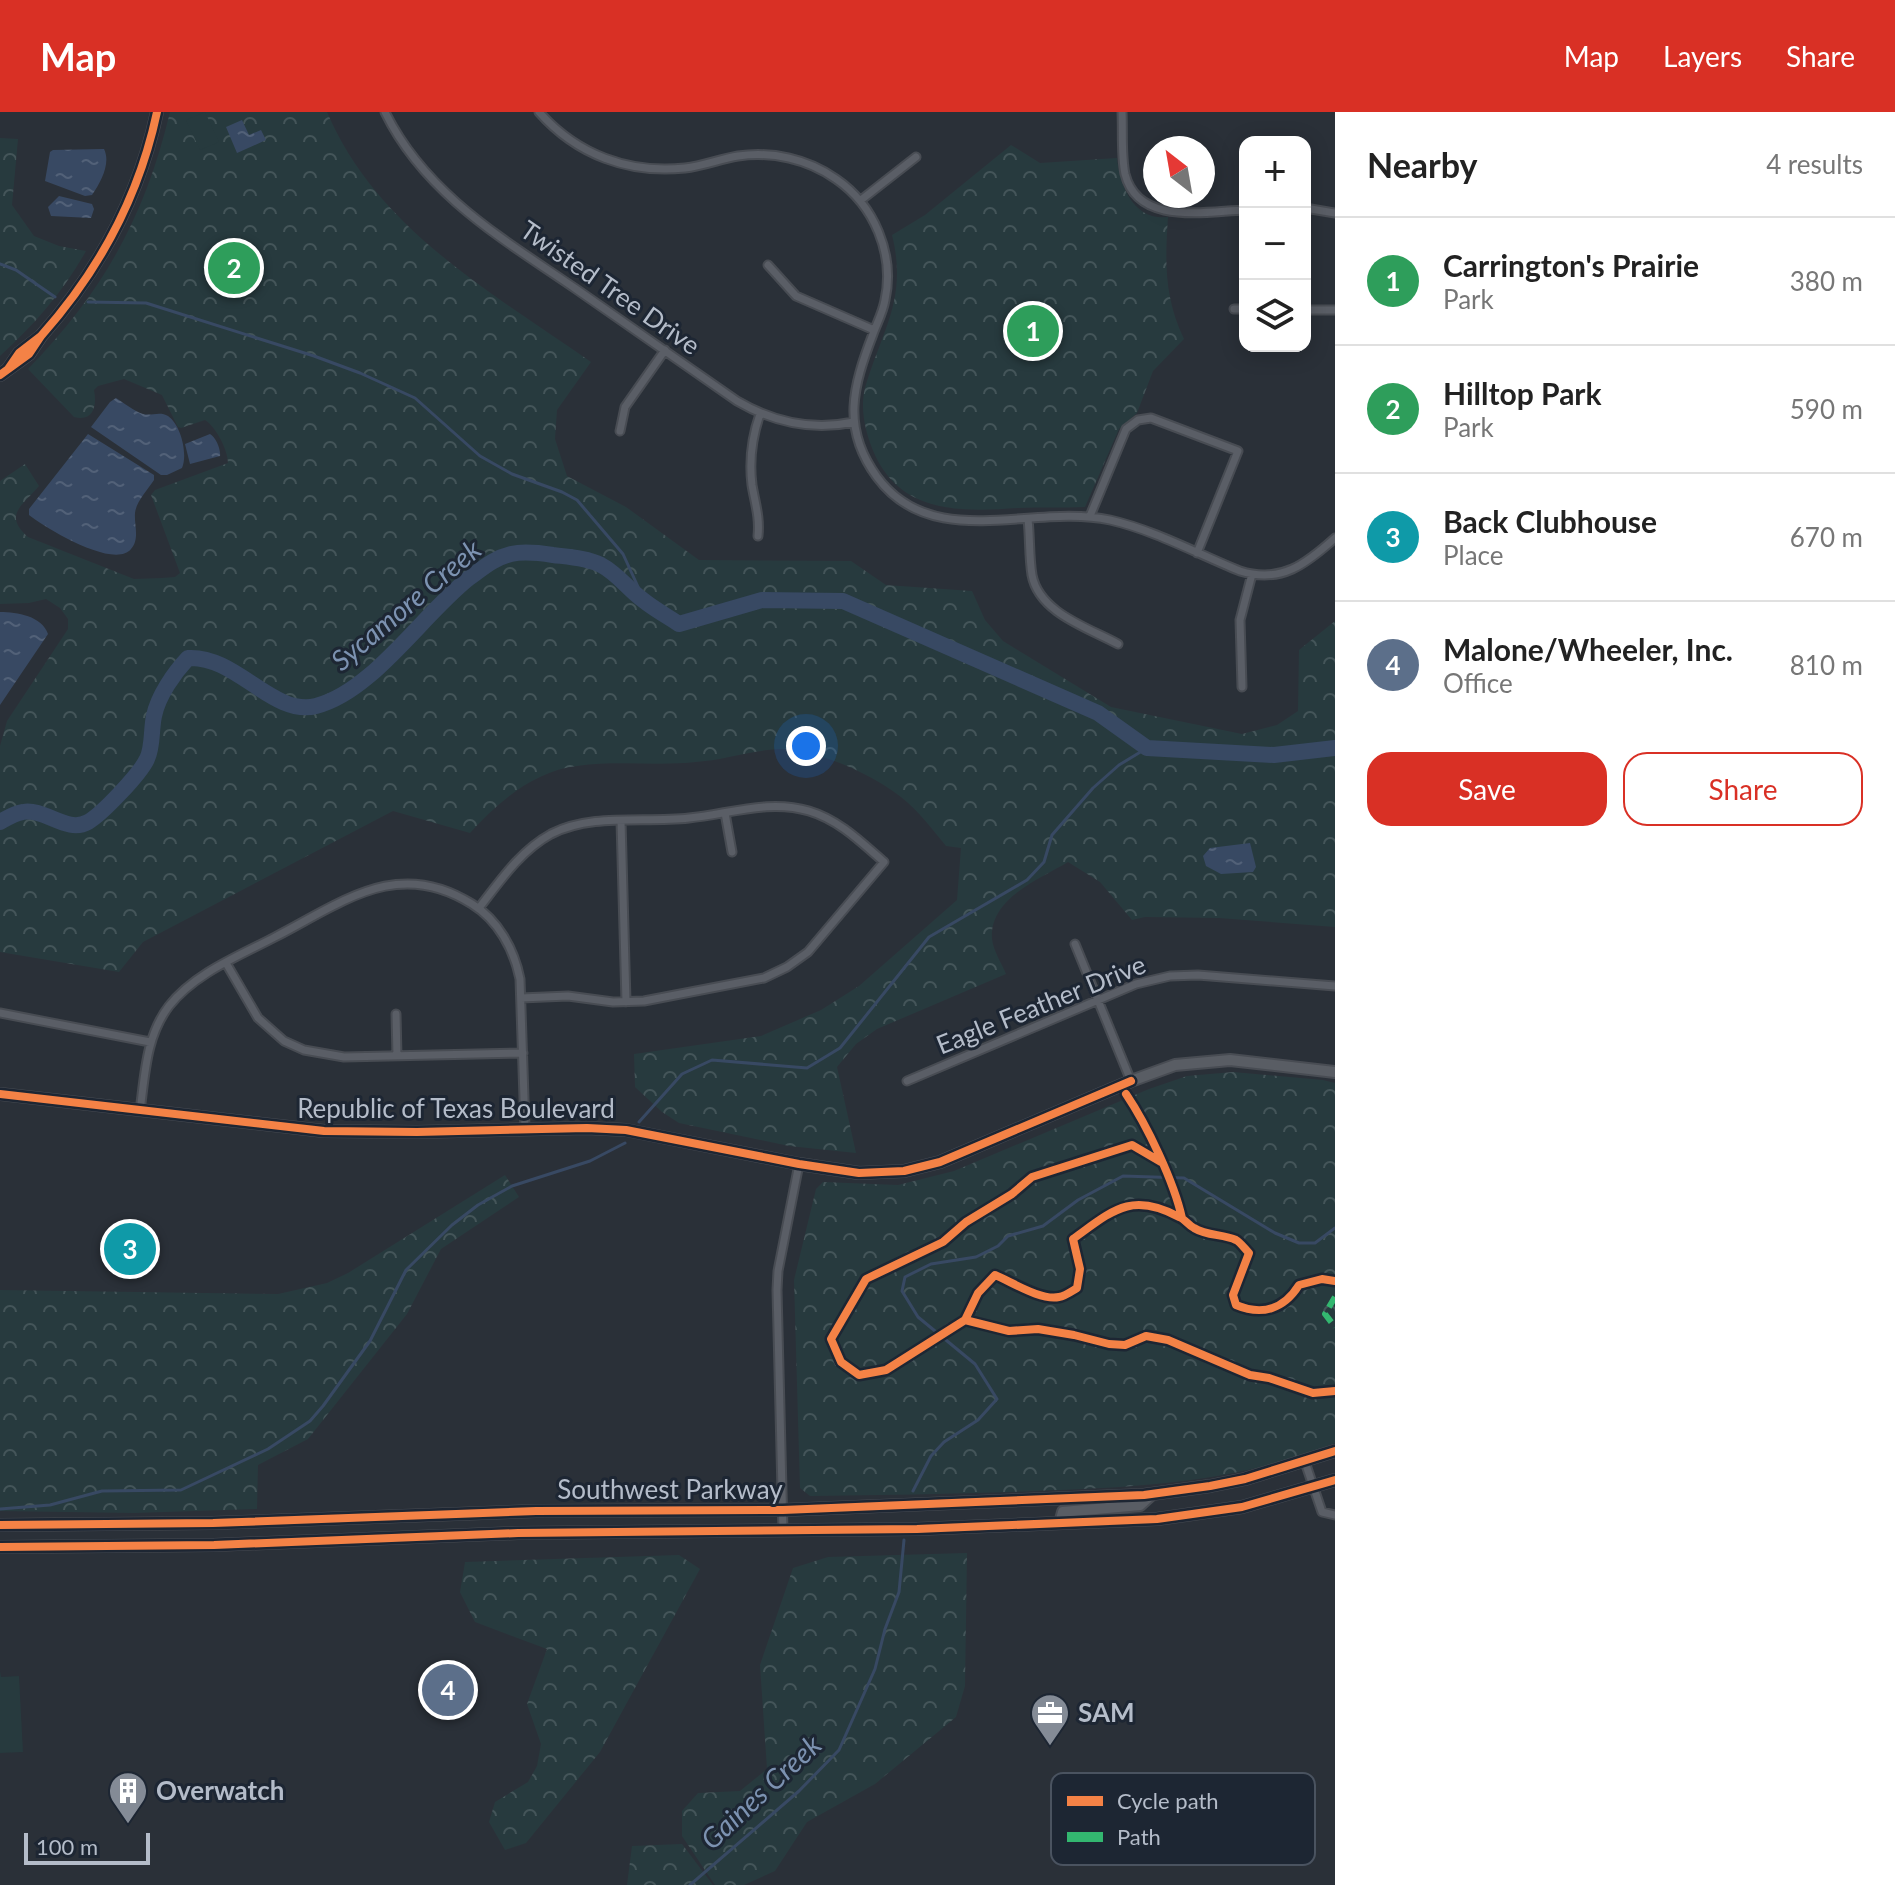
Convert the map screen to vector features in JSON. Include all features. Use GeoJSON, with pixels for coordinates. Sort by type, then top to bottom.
{"type":"FeatureCollection","features":[{"type":"Feature","properties":{"kind":"main road"},"geometry":{"type":"LineString","coordinates":[[4,372],[29,354],[77,293],[115,230],[137,181],[157,112]]}},
{"type":"Feature","properties":{"kind":"main road","name":"Republic of Texas Boulevard"},"geometry":{"type":"LineString","coordinates":[[0,1094],[324,1131],[626,1130],[859,1173],[893,1172],[928,1165],[1175,1065],[1215,1061],[1301,1066],[1335,1072]]}},
{"type":"Feature","properties":{"kind":"main road","name":"Southwest Parkway"},"geometry":{"type":"LineString","coordinates":[[0,1525],[122,1525],[536,1511],[783,1510],[1153,1494],[1210,1486],[1305,1462],[1335,1451]]}},
{"type":"Feature","properties":{"kind":"main road","name":"Southwest Parkway"},"geometry":{"type":"LineString","coordinates":[[0,1547],[214,1545],[534,1533],[783,1531],[1157,1519],[1215,1512],[1335,1480]]}},
{"type":"Feature","properties":{"kind":"main road"},"geometry":{"type":"LineString","coordinates":[[1060,1523],[1063,1512],[1140,1505],[1153,1494]]}},
{"type":"Feature","properties":{"kind":"street","name":"Twisted Tree Drive"},"geometry":{"type":"LineString","coordinates":[[385,112],[413,158],[459,207],[760,414],[814,426],[854,422]]}},
{"type":"Feature","properties":{"kind":"street"},"geometry":{"type":"LineString","coordinates":[[539,112],[575,145],[618,163],[668,169],[738,156],[782,157],[820,169],[847,186],[861,200],[878,230],[887,266],[885,301],[855,387],[854,422],[863,452],[879,479],[914,508],[958,521],[1090,516],[1137,528],[1252,574],[1273,576],[1293,570],[1310,560],[1335,538]]}},
{"type":"Feature","properties":{"kind":"street"},"geometry":{"type":"LineString","coordinates":[[1122,112],[1125,175],[1144,202],[1164,211],[1239,210]]}},
{"type":"Feature","properties":{"kind":"street"},"geometry":{"type":"LineString","coordinates":[[861,200],[916,157]]}},
{"type":"Feature","properties":{"kind":"street"},"geometry":{"type":"LineString","coordinates":[[1311,209],[1335,213]]}},
{"type":"Feature","properties":{"kind":"street"},"geometry":{"type":"LineString","coordinates":[[768,265],[796,296],[874,330]]}},
{"type":"Feature","properties":{"kind":"street"},"geometry":{"type":"LineString","coordinates":[[1234,309],[1239,309]]}},
{"type":"Feature","properties":{"kind":"street"},"geometry":{"type":"LineString","coordinates":[[1311,310],[1335,310]]}},
{"type":"Feature","properties":{"kind":"street"},"geometry":{"type":"LineString","coordinates":[[620,431],[625,407],[665,350]]}},
{"type":"Feature","properties":{"kind":"street"},"geometry":{"type":"LineString","coordinates":[[758,536],[759,513],[750,463],[760,414]]}},
{"type":"Feature","properties":{"kind":"street"},"geometry":{"type":"LineString","coordinates":[[1090,516],[1126,429],[1138,420],[1157,420],[1238,451],[1197,553]]}},
{"type":"Feature","properties":{"kind":"street"},"geometry":{"type":"LineString","coordinates":[[1028,519],[1033,577],[1041,596],[1058,612],[1118,644]]}},
{"type":"Feature","properties":{"kind":"street"},"geometry":{"type":"LineString","coordinates":[[1242,687],[1240,620],[1252,574]]}},
{"type":"Feature","properties":{"kind":"street"},"geometry":{"type":"LineString","coordinates":[[479,908],[516,862],[538,842],[574,825],[685,819],[772,806],[807,810],[837,823],[884,862],[817,942],[787,967],[750,982],[626,1002],[568,996],[521,998]]}},
{"type":"Feature","properties":{"kind":"street"},"geometry":{"type":"LineString","coordinates":[[725,813],[732,852]]}},
{"type":"Feature","properties":{"kind":"street"},"geometry":{"type":"LineString","coordinates":[[621,821],[626,1002]]}},
{"type":"Feature","properties":{"kind":"street"},"geometry":{"type":"LineString","coordinates":[[140,1111],[150,1042],[162,1016],[178,996],[197,980],[358,894],[385,885],[415,883],[439,886],[479,908],[508,944],[518,968],[521,998],[525,1128]]}},
{"type":"Feature","properties":{"kind":"street"},"geometry":{"type":"LineString","coordinates":[[1075,944],[1131,1081]]}},
{"type":"Feature","properties":{"kind":"street"},"geometry":{"type":"LineString","coordinates":[[226,963],[251,1009],[267,1028],[284,1041],[304,1050],[334,1057],[523,1053]]}},
{"type":"Feature","properties":{"kind":"street","name":"Eagle Feather Drive"},"geometry":{"type":"LineString","coordinates":[[907,1081],[1136,984],[1170,976],[1198,975],[1335,986]]}},
{"type":"Feature","properties":{"kind":"street"},"geometry":{"type":"LineString","coordinates":[[0,1013],[150,1042]]}},
{"type":"Feature","properties":{"kind":"street"},"geometry":{"type":"LineString","coordinates":[[396,1014],[397,1056]]}},
{"type":"Feature","properties":{"kind":"street"},"geometry":{"type":"LineString","coordinates":[[783,1531],[777,1290],[799,1164]]}},
{"type":"Feature","properties":{"kind":"street"},"geometry":{"type":"LineString","coordinates":[[1305,1462],[1322,1512],[1335,1515]]}},
{"type":"Feature","properties":{"kind":"green space"},"geometry":{"type":"Polygon","coordinates":[[[170,112],[327,112],[349,153],[375,191],[406,224],[477,283],[591,362],[557,410],[555,439],[567,476],[626,507],[699,560],[851,561],[886,585],[972,591],[985,620],[1003,641],[1111,707],[1242,734],[1277,725],[1298,711],[1299,650],[1335,621],[1335,927],[1219,918],[1145,917],[1132,920],[1100,882],[1068,862],[1018,892],[999,912],[993,925],[992,939],[1006,974],[877,1029],[856,1044],[837,1067],[856,1153],[789,1146],[679,1123],[635,1087],[634,1054],[761,1036],[821,1010],[859,986],[957,900],[961,848],[946,846],[914,808],[879,782],[814,754],[777,749],[689,763],[593,764],[561,769],[518,790],[492,810],[470,833],[393,811],[143,942],[119,972],[0,952],[0,746],[7,721],[68,629],[68,619],[60,608],[46,599],[0,604],[0,481],[25,464],[39,486],[21,505],[16,516],[17,523],[28,537],[134,579],[175,577],[180,573],[151,495],[155,490],[228,463],[224,446],[209,423],[205,420],[178,427],[162,395],[124,379],[98,386],[94,390],[95,401],[90,415],[74,417],[28,369],[78,311],[118,251],[148,186],[170,112]]]}},
{"type":"Feature","properties":{"kind":"green space"},"geometry":{"type":"Polygon","coordinates":[[[205,112],[219,142],[200,150],[186,120],[205,112]]]}},
{"type":"Feature","properties":{"kind":"green space"},"geometry":{"type":"Polygon","coordinates":[[[0,138],[18,139],[12,205],[34,236],[59,246],[86,251],[47,307],[0,356],[0,138]]]}},
{"type":"Feature","properties":{"kind":"green space"},"geometry":{"type":"Polygon","coordinates":[[[1011,145],[1040,163],[1117,158],[1121,180],[1131,200],[1146,214],[1168,217],[1167,279],[1177,324],[1184,339],[1153,371],[1137,413],[1119,429],[1085,507],[974,510],[933,504],[897,486],[883,470],[865,426],[865,388],[895,296],[897,278],[892,235],[925,215],[1011,145]]]}},
{"type":"Feature","properties":{"kind":"green space"},"geometry":{"type":"Polygon","coordinates":[[[1233,1072],[1335,1083],[1335,1443],[1261,1467],[1151,1485],[810,1496],[800,1488],[794,1280],[816,1189],[823,1182],[898,1185],[954,1171],[1149,1089],[1187,1076],[1233,1072]]]}},
{"type":"Feature","properties":{"kind":"green space"},"geometry":{"type":"Polygon","coordinates":[[[505,1175],[519,1197],[441,1249],[407,1314],[308,1439],[258,1465],[257,1509],[134,1513],[0,1511],[0,1290],[278,1294],[327,1283],[505,1175]]]}},
{"type":"Feature","properties":{"kind":"green space"},"geometry":{"type":"Polygon","coordinates":[[[967,1553],[965,1686],[956,1717],[875,1784],[807,1822],[775,1871],[744,1885],[715,1885],[682,1836],[682,1811],[698,1793],[740,1791],[767,1769],[760,1665],[793,1568],[828,1557],[967,1553]]]}},
{"type":"Feature","properties":{"kind":"green space"},"geometry":{"type":"Polygon","coordinates":[[[679,1555],[700,1569],[600,1752],[526,1843],[505,1850],[489,1822],[495,1802],[528,1782],[537,1766],[541,1744],[527,1704],[547,1649],[475,1622],[460,1592],[465,1562],[679,1555]]]}},
{"type":"Feature","properties":{"kind":"green space"},"geometry":{"type":"Polygon","coordinates":[[[0,1671],[1,1677],[19,1676],[23,1752],[0,1753],[0,1671]]]}},
{"type":"Feature","properties":{"kind":"green space"},"geometry":{"type":"Polygon","coordinates":[[[682,1844],[713,1885],[627,1885],[632,1846],[682,1844]]]}},
{"type":"Feature","properties":{"kind":"water"},"geometry":{"type":"Polygon","coordinates":[[[242,120],[249,135],[261,130],[266,140],[237,153],[226,127],[242,120]]]}},
{"type":"Feature","properties":{"kind":"water"},"geometry":{"type":"Polygon","coordinates":[[[104,149],[106,166],[92,195],[85,196],[45,181],[50,152],[53,150],[104,149]]]}},
{"type":"Feature","properties":{"kind":"water"},"geometry":{"type":"Polygon","coordinates":[[[59,196],[92,204],[91,218],[51,216],[48,207],[59,196]]]}},
{"type":"Feature","properties":{"kind":"water"},"geometry":{"type":"Polygon","coordinates":[[[116,398],[143,414],[162,414],[173,420],[184,448],[182,468],[161,475],[91,427],[116,398]]]}},
{"type":"Feature","properties":{"kind":"water"},"geometry":{"type":"Polygon","coordinates":[[[88,434],[154,475],[136,509],[134,545],[122,554],[95,551],[29,515],[29,509],[88,434]]]}},
{"type":"Feature","properties":{"kind":"water"},"geometry":{"type":"Polygon","coordinates":[[[210,434],[218,444],[220,456],[190,464],[185,444],[210,434]]]}},
{"type":"Feature","properties":{"kind":"water"},"geometry":{"type":"Polygon","coordinates":[[[0,612],[35,619],[48,634],[0,705],[0,612]]]}},
{"type":"Feature","properties":{"kind":"water"},"geometry":{"type":"Polygon","coordinates":[[[1250,843],[1256,867],[1253,872],[1221,874],[1206,866],[1203,856],[1210,848],[1250,843]]]}},
{"type":"Feature","properties":{"kind":"waterway"},"geometry":{"type":"LineString","coordinates":[[0,264],[16,270],[55,297]]}},
{"type":"Feature","properties":{"kind":"waterway"},"geometry":{"type":"LineString","coordinates":[[88,302],[146,303],[314,356],[415,398],[480,456],[512,474],[577,500],[623,554],[645,602]]}},
{"type":"Feature","properties":{"kind":"waterway","name":"Sycamore Creek"},"geometry":{"type":"LineString","coordinates":[[0,822],[17,813],[31,812],[80,825],[102,811],[147,759],[159,701],[188,658],[222,666],[285,703],[300,707],[316,706],[337,698],[377,669],[469,578],[499,558],[521,553],[578,558],[601,565],[647,603],[679,624],[762,600],[843,601],[1098,713],[1147,748],[1274,755],[1335,748]]}},
{"type":"Feature","properties":{"kind":"waterway"},"geometry":{"type":"LineString","coordinates":[[639,1122],[682,1074],[712,1060],[807,1068],[840,1048],[929,937],[1027,880],[1044,862],[1052,835],[1093,788],[1119,765],[1147,748]]}},
{"type":"Feature","properties":{"kind":"waterway"},"geometry":{"type":"LineString","coordinates":[[0,1509],[50,1505],[102,1491],[181,1490],[268,1449],[310,1421],[323,1406],[370,1341],[406,1270],[452,1225],[478,1205],[512,1186],[590,1161],[625,1143]]}},
{"type":"Feature","properties":{"kind":"waterway","name":"Gaines Creek"},"geometry":{"type":"LineString","coordinates":[[913,1491],[931,1456],[944,1442],[978,1420],[997,1399],[975,1364],[918,1317],[902,1291],[905,1277],[931,1264],[976,1257],[998,1246],[1008,1236],[1043,1226],[1078,1200],[1123,1176],[1184,1178],[1275,1233],[1299,1243],[1315,1243],[1335,1228]]}},
{"type":"Feature","properties":{"kind":"waterway","name":"Gaines Creek"},"geometry":{"type":"LineString","coordinates":[[690,1885],[799,1791],[839,1750],[875,1669],[899,1592],[904,1540]]}},
{"type":"Feature","properties":{"kind":"marked path"},"geometry":{"type":"LineString","coordinates":[[1335,1297],[1325,1314],[1335,1327]]}},
{"type":"Feature","properties":{"kind":"cycle path"},"geometry":{"type":"LineString","coordinates":[[41,336],[81,286],[114,232],[139,174],[157,112]]}},
{"type":"Feature","properties":{"kind":"cycle path"},"geometry":{"type":"LineString","coordinates":[[0,375],[29,354],[41,336],[19,353],[8,369]]}},
{"type":"Feature","properties":{"kind":"cycle path"},"geometry":{"type":"LineString","coordinates":[[0,1094],[324,1131],[626,1130],[859,1173],[904,1171],[940,1162],[1131,1081]]}},
{"type":"Feature","properties":{"kind":"cycle path"},"geometry":{"type":"LineString","coordinates":[[1126,1094],[1159,1154],[1182,1218]]}},
{"type":"Feature","properties":{"kind":"cycle path"},"geometry":{"type":"LineString","coordinates":[[1161,1162],[1132,1145],[1032,1177],[1012,1194],[966,1222],[943,1242],[866,1279],[831,1339],[841,1362],[859,1375],[886,1370],[965,1320],[978,1293],[995,1275],[1044,1296],[1059,1297],[1068,1293],[1077,1288],[1080,1269],[1073,1239],[1111,1213],[1135,1205],[1162,1209],[1199,1231],[1231,1238],[1241,1244],[1249,1253],[1233,1295],[1236,1305],[1255,1310],[1272,1308],[1286,1300],[1299,1285],[1322,1279],[1335,1281]]}},
{"type":"Feature","properties":{"kind":"cycle path"},"geometry":{"type":"LineString","coordinates":[[965,1320],[1009,1331],[1038,1329],[1109,1344],[1125,1345],[1146,1336],[1168,1340],[1250,1375],[1313,1393],[1335,1391]]}},
{"type":"Feature","properties":{"kind":"cycle path"},"geometry":{"type":"LineString","coordinates":[[0,1525],[213,1523],[536,1511],[783,1510],[1144,1495],[1245,1479],[1335,1451]]}},
{"type":"Feature","properties":{"kind":"cycle path"},"geometry":{"type":"LineString","coordinates":[[0,1547],[214,1545],[518,1533],[917,1529],[1157,1519],[1242,1507],[1335,1480]]}},
{"type":"Feature","properties":{"kind":"place","name":"Hilltop Park"},"geometry":{"type":"Point","coordinates":[234,268]}},
{"type":"Feature","properties":{"kind":"place","name":"Carrington's Prairie"},"geometry":{"type":"Point","coordinates":[1033,331]}},
{"type":"Feature","properties":{"kind":"place","name":"Back Clubhouse"},"geometry":{"type":"Point","coordinates":[130,1249]}},
{"type":"Feature","properties":{"kind":"place","name":"Malone/Wheeler, Inc."},"geometry":{"type":"Point","coordinates":[448,1690]}},
{"type":"Feature","properties":{"kind":"place","name":"SAM"},"geometry":{"type":"Point","coordinates":[1050,1747]}},
{"type":"Feature","properties":{"kind":"place","name":"Overwatch"},"geometry":{"type":"Point","coordinates":[128,1825]}}]}
